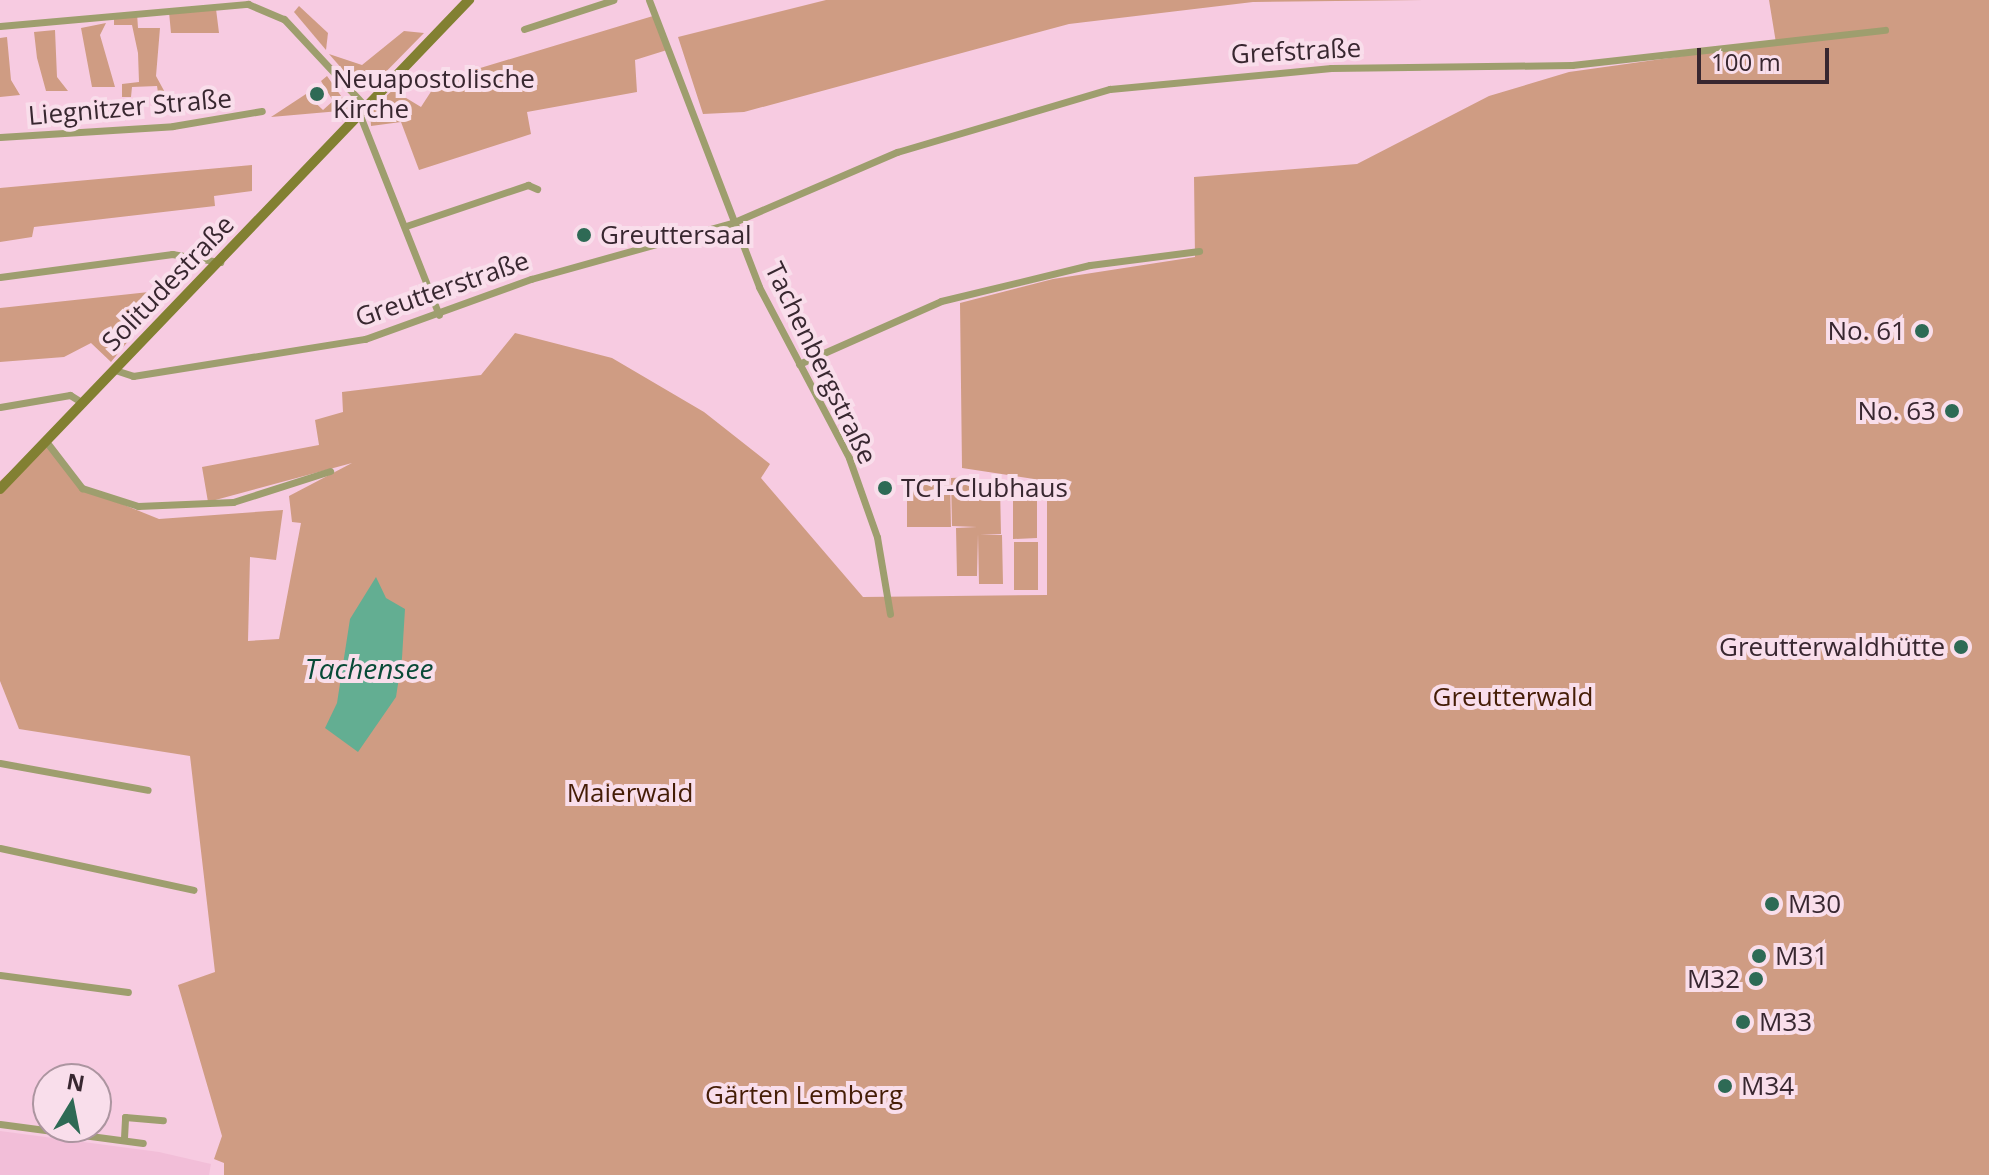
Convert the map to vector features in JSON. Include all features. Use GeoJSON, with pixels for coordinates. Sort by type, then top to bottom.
{"type":"FeatureCollection","features":[{"type":"Feature","properties":{"kind":"main road","name":"Solitudestraße"},"geometry":{"type":"LineString","coordinates":[[0,489],[469,0]]}},
{"type":"Feature","properties":{"kind":"street"},"geometry":{"type":"LineString","coordinates":[[524,29],[613,0]]}},
{"type":"Feature","properties":{"kind":"street","name":"Tachenbergstraße"},"geometry":{"type":"LineString","coordinates":[[649,0],[677,56],[732,223],[799,364],[849,458],[877,537],[890,614]]}},
{"type":"Feature","properties":{"kind":"street"},"geometry":{"type":"LineString","coordinates":[[0,26],[248,4],[284,19],[362,109],[439,315]]}},
{"type":"Feature","properties":{"kind":"street","name":"Grefstraße"},"geometry":{"type":"LineString","coordinates":[[732,223],[897,152],[1110,89],[1331,68],[1572,65],[1885,30]]}},
{"type":"Feature","properties":{"kind":"street","name":"Liegnitzer Straße"},"geometry":{"type":"LineString","coordinates":[[0,137],[173,126],[262,111]]}},
{"type":"Feature","properties":{"kind":"street"},"geometry":{"type":"LineString","coordinates":[[406,226],[528,185],[537,189]]}},
{"type":"Feature","properties":{"kind":"street","name":"Greutterstraße"},"geometry":{"type":"LineString","coordinates":[[115,370],[133,376],[365,339],[439,315],[531,279],[732,223]]}},
{"type":"Feature","properties":{"kind":"street"},"geometry":{"type":"LineString","coordinates":[[799,364],[941,301],[1090,265],[1199,251]]}},
{"type":"Feature","properties":{"kind":"street"},"geometry":{"type":"LineString","coordinates":[[0,277],[146,256],[220,262]]}},
{"type":"Feature","properties":{"kind":"street"},"geometry":{"type":"LineString","coordinates":[[0,407],[70,395],[83,403]]}},
{"type":"Feature","properties":{"kind":"street"},"geometry":{"type":"LineString","coordinates":[[45,440],[82,488],[138,506],[233,502],[330,471]]}},
{"type":"Feature","properties":{"kind":"street"},"geometry":{"type":"LineString","coordinates":[[0,763],[148,790]]}},
{"type":"Feature","properties":{"kind":"street"},"geometry":{"type":"LineString","coordinates":[[0,848],[194,890]]}},
{"type":"Feature","properties":{"kind":"street"},"geometry":{"type":"LineString","coordinates":[[0,975],[128,992]]}},
{"type":"Feature","properties":{"kind":"street"},"geometry":{"type":"LineString","coordinates":[[124,1138],[125,1117],[163,1120]]}},
{"type":"Feature","properties":{"kind":"street"},"geometry":{"type":"LineString","coordinates":[[0,1124],[124,1138],[143,1143]]}},
{"type":"Feature","properties":{"kind":"shaded area"},"geometry":{"type":"Polygon","coordinates":[[[0,1131],[32,1135],[32,1143],[91,1143],[159,1152],[211,1164],[209,1175],[0,1175],[0,1131]]]}},
{"type":"Feature","properties":{"kind":"green space"},"geometry":{"type":"Polygon","coordinates":[[[826,0],[1424,0],[1253,2],[1069,24],[744,112],[703,114],[678,37],[826,0]]]}},
{"type":"Feature","properties":{"kind":"green space","name":"Greutterwald"},"geometry":{"type":"Polygon","coordinates":[[[1769,0],[1989,0],[1989,1175],[224,1175],[224,1163],[214,1159],[222,1136],[178,985],[215,972],[190,756],[19,729],[0,681],[0,481],[45,440],[82,488],[159,519],[283,510],[276,560],[250,557],[248,641],[279,639],[301,523],[292,522],[289,496],[352,463],[208,502],[202,467],[319,445],[315,420],[343,412],[342,392],[481,375],[515,333],[612,358],[704,412],[770,464],[761,478],[863,597],[1047,595],[1047,481],[962,468],[960,303],[1053,279],[1195,257],[1194,177],[1357,164],[1489,96],[1569,72],[1776,43],[1769,0]]]}},
{"type":"Feature","properties":{"kind":"green space"},"geometry":{"type":"Polygon","coordinates":[[[299,6],[328,33],[326,50],[294,12],[299,6]]]}},
{"type":"Feature","properties":{"kind":"green space"},"geometry":{"type":"Polygon","coordinates":[[[216,9],[219,33],[171,33],[169,12],[216,9]]]}},
{"type":"Feature","properties":{"kind":"green space"},"geometry":{"type":"Polygon","coordinates":[[[137,13],[138,28],[160,28],[156,76],[168,98],[159,99],[157,86],[132,87],[131,97],[122,97],[122,84],[139,82],[138,53],[132,25],[114,25],[114,17],[137,13]]]}},
{"type":"Feature","properties":{"kind":"green space"},"geometry":{"type":"Polygon","coordinates":[[[653,16],[667,50],[635,60],[637,92],[527,112],[531,134],[419,170],[401,122],[371,126],[370,110],[393,90],[421,107],[443,73],[467,72],[653,16]]]}},
{"type":"Feature","properties":{"kind":"green space"},"geometry":{"type":"Polygon","coordinates":[[[106,23],[100,35],[115,87],[92,87],[81,28],[106,23]]]}},
{"type":"Feature","properties":{"kind":"green space"},"geometry":{"type":"Polygon","coordinates":[[[55,30],[57,77],[68,91],[46,91],[37,58],[34,32],[55,30]]]}},
{"type":"Feature","properties":{"kind":"green space"},"geometry":{"type":"Polygon","coordinates":[[[404,31],[424,33],[370,88],[357,86],[329,54],[362,65],[404,31]]]}},
{"type":"Feature","properties":{"kind":"green space"},"geometry":{"type":"Polygon","coordinates":[[[7,37],[11,80],[20,95],[0,97],[0,38],[7,37]]]}},
{"type":"Feature","properties":{"kind":"green space"},"geometry":{"type":"Polygon","coordinates":[[[327,76],[351,110],[271,117],[306,94],[323,110],[333,101],[321,81],[327,76]]]}},
{"type":"Feature","properties":{"kind":"green space"},"geometry":{"type":"Polygon","coordinates":[[[252,165],[252,191],[214,196],[215,206],[34,227],[32,237],[0,242],[0,188],[252,165]]]}},
{"type":"Feature","properties":{"kind":"green space"},"geometry":{"type":"Polygon","coordinates":[[[149,292],[152,312],[111,362],[91,343],[64,357],[0,362],[0,308],[149,292]]]}},
{"type":"Feature","properties":{"kind":"green space"},"geometry":{"type":"Polygon","coordinates":[[[975,477],[976,485],[1000,485],[1001,534],[980,535],[1002,535],[1003,584],[979,584],[978,534],[977,576],[957,576],[956,528],[977,527],[952,526],[951,478],[975,477]]]}},
{"type":"Feature","properties":{"kind":"green space"},"geometry":{"type":"Polygon","coordinates":[[[907,478],[950,478],[951,527],[907,527],[907,478]]]}},
{"type":"Feature","properties":{"kind":"green space"},"geometry":{"type":"Polygon","coordinates":[[[1013,490],[1037,490],[1037,538],[1013,539],[1013,490]]]}},
{"type":"Feature","properties":{"kind":"green space"},"geometry":{"type":"Polygon","coordinates":[[[1014,542],[1038,542],[1038,590],[1014,590],[1014,542]]]}},
{"type":"Feature","properties":{"kind":"water","name":"Tachensee"},"geometry":{"type":"Polygon","coordinates":[[[376,577],[386,598],[405,609],[402,658],[396,697],[358,752],[325,728],[337,703],[350,619],[376,577]]]}},
{"type":"Feature","properties":{"kind":"place","name":"Neuapostolische Kirche"},"geometry":{"type":"Point","coordinates":[317,94]}},
{"type":"Feature","properties":{"kind":"place","name":"Greuttersaal"},"geometry":{"type":"Point","coordinates":[584,235]}},
{"type":"Feature","properties":{"kind":"place","name":"No. 61"},"geometry":{"type":"Point","coordinates":[1922,331]}},
{"type":"Feature","properties":{"kind":"place","name":"No. 63"},"geometry":{"type":"Point","coordinates":[1952,411]}},
{"type":"Feature","properties":{"kind":"place","name":"TCT-Clubhaus"},"geometry":{"type":"Point","coordinates":[885,488]}},
{"type":"Feature","properties":{"kind":"place","name":"Greutterwaldhütte"},"geometry":{"type":"Point","coordinates":[1961,647]}},
{"type":"Feature","properties":{"kind":"place","name":"M30"},"geometry":{"type":"Point","coordinates":[1772,904]}},
{"type":"Feature","properties":{"kind":"place","name":"M31"},"geometry":{"type":"Point","coordinates":[1759,956]}},
{"type":"Feature","properties":{"kind":"place","name":"M32"},"geometry":{"type":"Point","coordinates":[1756,979]}},
{"type":"Feature","properties":{"kind":"place","name":"M33"},"geometry":{"type":"Point","coordinates":[1743,1022]}},
{"type":"Feature","properties":{"kind":"place","name":"M34"},"geometry":{"type":"Point","coordinates":[1725,1086]}},
{"type":"Feature","properties":{"kind":"park label","name":"Maierwald"},"geometry":{"type":"Point","coordinates":[630,793]}},
{"type":"Feature","properties":{"kind":"park label","name":"Gärten Lemberg"},"geometry":{"type":"Point","coordinates":[804,1095]}}]}
